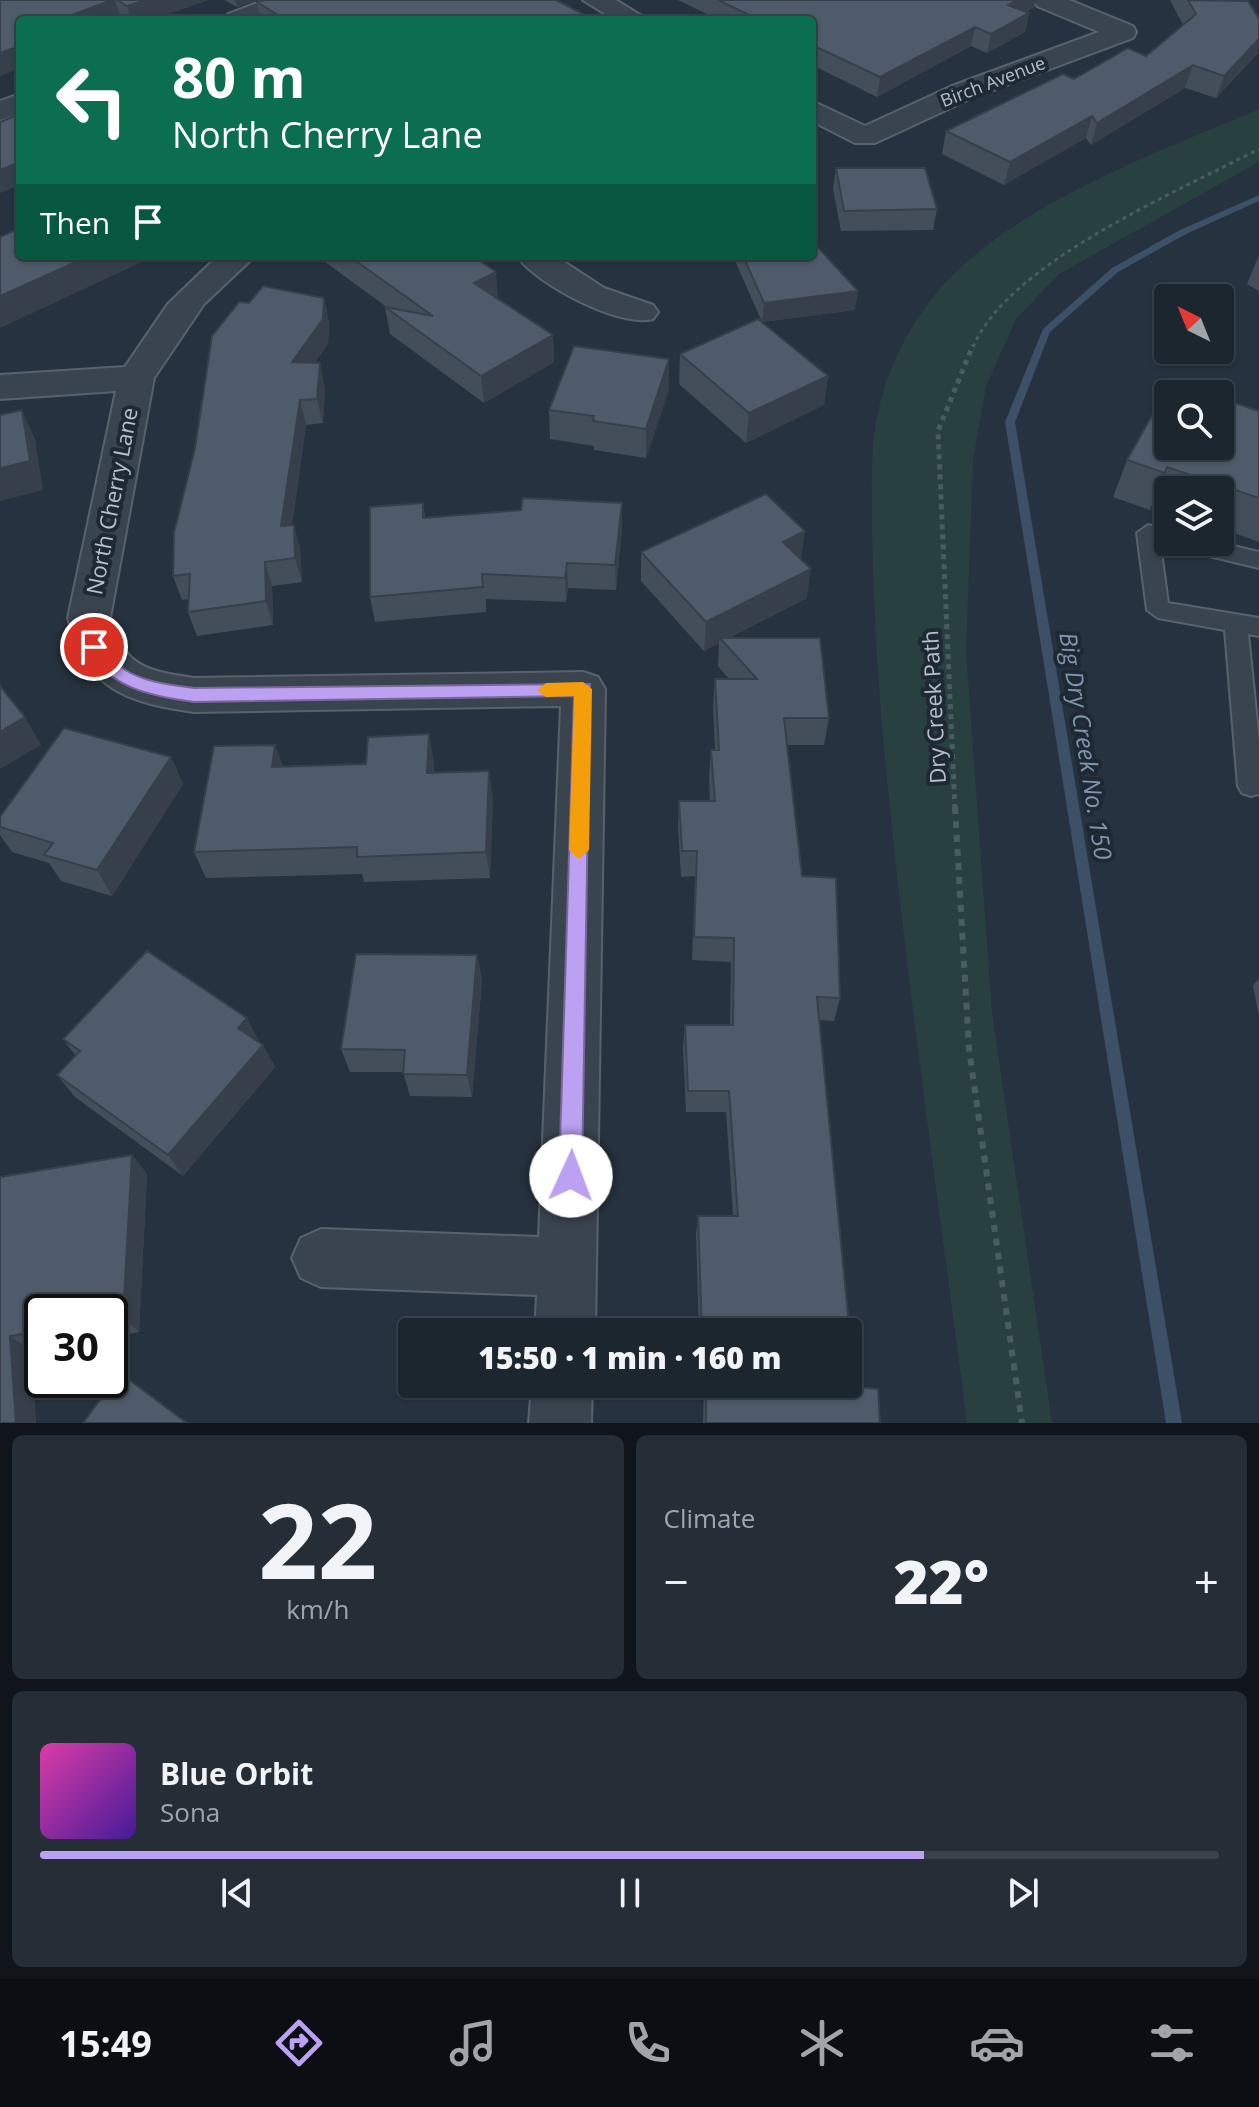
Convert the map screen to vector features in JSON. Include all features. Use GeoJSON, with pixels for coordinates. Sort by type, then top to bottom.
{"type":"FeatureCollection","features":[{"type":"Feature","properties":{"kind":"street"},"geometry":{"type":"LineString","coordinates":[[247,16],[289,0]]}},
{"type":"Feature","properties":{"kind":"street"},"geometry":{"type":"LineString","coordinates":[[596,0],[627,16]]}},
{"type":"Feature","properties":{"kind":"street","name":"Birch Avenue"},"geometry":{"type":"LineString","coordinates":[[816,112],[865,137],[973,88],[1090,47],[1123,32],[1046,0]]}},
{"type":"Feature","properties":{"kind":"street"},"geometry":{"type":"LineString","coordinates":[[0,387],[136,378],[178,309],[207,280],[234,260]]}},
{"type":"Feature","properties":{"kind":"street"},"geometry":{"type":"LineString","coordinates":[[539,260],[592,295],[641,312]]}},
{"type":"Feature","properties":{"kind":"street","name":"North Cherry Lane"},"geometry":{"type":"LineString","coordinates":[[136,378],[89,618],[94,647],[115,672],[153,689],[194,695],[583,689],[568,1267]]}},
{"type":"Feature","properties":{"kind":"street"},"geometry":{"type":"LineString","coordinates":[[321,1258],[568,1267],[566,1318]]}},
{"type":"Feature","properties":{"kind":"street"},"geometry":{"type":"LineString","coordinates":[[560,1423],[561,1398]]}},
{"type":"Feature","properties":{"kind":"lane"},"geometry":{"type":"LineString","coordinates":[[1154,534],[1148,533],[1158,610],[1248,626],[1251,786]]}},
{"type":"Feature","properties":{"kind":"lane"},"geometry":{"type":"LineString","coordinates":[[1234,554],[1259,560]]}},
{"type":"Feature","properties":{"kind":"path","name":"Dry Creek Path"},"geometry":{"type":"LineString","coordinates":[[1022,1423],[969,1049],[946,649],[938,431],[981,327],[1060,253],[1259,149]]}},
{"type":"Feature","properties":{"kind":"green space"},"geometry":{"type":"Polygon","coordinates":[[[1259,109],[1259,162],[1059,274],[1016,319],[986,386],[973,460],[966,651],[992,1013],[1052,1423],[967,1423],[911,995],[883,738],[872,524],[872,457],[880,402],[902,345],[926,306],[956,272],[993,241],[1034,214],[1125,166],[1259,109]]]}},
{"type":"Feature","properties":{"kind":"building"},"geometry":{"type":"Polygon","coordinates":[[[0,0],[112,0],[69,16],[16,16],[16,47],[0,53],[0,0]]]}},
{"type":"Feature","properties":{"kind":"building"},"geometry":{"type":"Polygon","coordinates":[[[117,0],[146,0],[127,6],[117,0]]]}},
{"type":"Feature","properties":{"kind":"building"},"geometry":{"type":"Polygon","coordinates":[[[556,0],[587,16],[280,16],[257,2],[556,0]]]}},
{"type":"Feature","properties":{"kind":"building"},"geometry":{"type":"Polygon","coordinates":[[[718,0],[1017,0],[1008,5],[1029,13],[991,34],[975,27],[880,77],[816,47],[816,16],[752,16],[718,0]]]}},
{"type":"Feature","properties":{"kind":"building"},"geometry":{"type":"Polygon","coordinates":[[[1188,0],[1248,1],[1259,19],[1259,39],[1224,76],[1193,65],[1097,123],[1092,116],[1010,162],[946,131],[1063,74],[1074,79],[1128,48],[1146,56],[1196,14],[1188,0]]]}},
{"type":"Feature","properties":{"kind":"building"},"geometry":{"type":"Polygon","coordinates":[[[16,116],[16,164],[0,170],[0,122],[16,116]]]}},
{"type":"Feature","properties":{"kind":"building"},"geometry":{"type":"Polygon","coordinates":[[[836,168],[925,168],[937,209],[844,211],[836,168]]]}},
{"type":"Feature","properties":{"kind":"building"},"geometry":{"type":"Polygon","coordinates":[[[16,230],[16,260],[80,260],[0,296],[0,237],[16,230]]]}},
{"type":"Feature","properties":{"kind":"building"},"geometry":{"type":"Polygon","coordinates":[[[816,245],[858,291],[764,303],[745,260],[816,260],[816,245]]]}},
{"type":"Feature","properties":{"kind":"building"},"geometry":{"type":"Polygon","coordinates":[[[355,260],[479,260],[496,272],[474,283],[553,335],[481,376],[385,307],[433,316],[355,260]]]}},
{"type":"Feature","properties":{"kind":"building"},"geometry":{"type":"Polygon","coordinates":[[[263,286],[324,298],[323,319],[292,362],[320,363],[317,399],[300,400],[281,526],[294,525],[295,558],[265,562],[266,601],[188,612],[190,574],[173,576],[174,533],[195,448],[212,336],[239,302],[249,303],[263,286]]]}},
{"type":"Feature","properties":{"kind":"building"},"geometry":{"type":"Polygon","coordinates":[[[758,319],[828,376],[749,413],[680,354],[758,319]]]}},
{"type":"Feature","properties":{"kind":"building"},"geometry":{"type":"Polygon","coordinates":[[[574,346],[669,359],[646,429],[593,421],[594,416],[549,410],[574,346]]]}},
{"type":"Feature","properties":{"kind":"building"},"geometry":{"type":"Polygon","coordinates":[[[1234,403],[1259,411],[1259,498],[1234,490],[1234,476],[1194,476],[1167,467],[1165,473],[1127,460],[1154,412],[1154,460],[1234,460],[1234,403]]]}},
{"type":"Feature","properties":{"kind":"building"},"geometry":{"type":"Polygon","coordinates":[[[22,410],[30,461],[0,468],[0,415],[22,410]]]}},
{"type":"Feature","properties":{"kind":"building"},"geometry":{"type":"Polygon","coordinates":[[[766,494],[805,531],[783,542],[811,569],[706,622],[641,552],[766,494]]]}},
{"type":"Feature","properties":{"kind":"building"},"geometry":{"type":"Polygon","coordinates":[[[523,498],[622,503],[615,565],[567,563],[565,578],[482,574],[483,587],[370,597],[370,507],[423,503],[423,518],[521,510],[523,498]]]}},
{"type":"Feature","properties":{"kind":"building"},"geometry":{"type":"Polygon","coordinates":[[[720,638],[820,638],[829,718],[784,718],[802,876],[836,878],[840,998],[817,997],[848,1318],[702,1318],[698,1216],[738,1216],[729,1091],[688,1091],[685,1025],[733,1025],[734,938],[694,937],[697,851],[682,851],[679,801],[715,801],[711,750],[719,750],[715,679],[757,679],[720,638]]]}},
{"type":"Feature","properties":{"kind":"building"},"geometry":{"type":"Polygon","coordinates":[[[0,686],[25,717],[0,732],[0,686]]]}},
{"type":"Feature","properties":{"kind":"building"},"geometry":{"type":"Polygon","coordinates":[[[64,728],[171,757],[97,870],[44,855],[53,843],[0,827],[0,817],[64,728]]]}},
{"type":"Feature","properties":{"kind":"building"},"geometry":{"type":"Polygon","coordinates":[[[429,734],[427,773],[489,771],[486,852],[357,857],[357,847],[194,852],[214,746],[275,745],[272,767],[366,764],[368,737],[429,734]]]}},
{"type":"Feature","properties":{"kind":"building"},"geometry":{"type":"Polygon","coordinates":[[[147,951],[247,1018],[238,1028],[263,1045],[168,1155],[57,1075],[80,1051],[63,1039],[147,951]]]}},
{"type":"Feature","properties":{"kind":"building"},"geometry":{"type":"Polygon","coordinates":[[[356,954],[477,955],[467,1075],[403,1074],[405,1050],[341,1049],[356,954]]]}},
{"type":"Feature","properties":{"kind":"building"},"geometry":{"type":"Polygon","coordinates":[[[132,1155],[124,1294],[24,1294],[24,1334],[10,1336],[16,1423],[0,1423],[0,1177],[132,1155]]]}},
{"type":"Feature","properties":{"kind":"building"},"geometry":{"type":"Polygon","coordinates":[[[128,1379],[187,1423],[83,1423],[102,1398],[128,1398],[128,1379]]]}},
{"type":"Feature","properties":{"kind":"building"},"geometry":{"type":"Polygon","coordinates":[[[862,1388],[878,1389],[880,1423],[706,1423],[706,1398],[862,1398],[862,1388]]]}},
{"type":"Feature","properties":{"kind":"waterway","name":"Big Dry Creek No. 150"},"geometry":{"type":"LineString","coordinates":[[1174,1423],[1010,422],[1046,331],[1115,270],[1183,232],[1259,198]]}},
{"type":"Feature","properties":{"kind":"slow traffic"},"geometry":{"type":"LineString","coordinates":[[546,690],[583,689],[579,850]]}},
{"type":"Feature","properties":{"kind":"route"},"geometry":{"type":"LineString","coordinates":[[94,647],[115,672],[153,689],[194,695],[583,689],[571,1176]]}}]}
